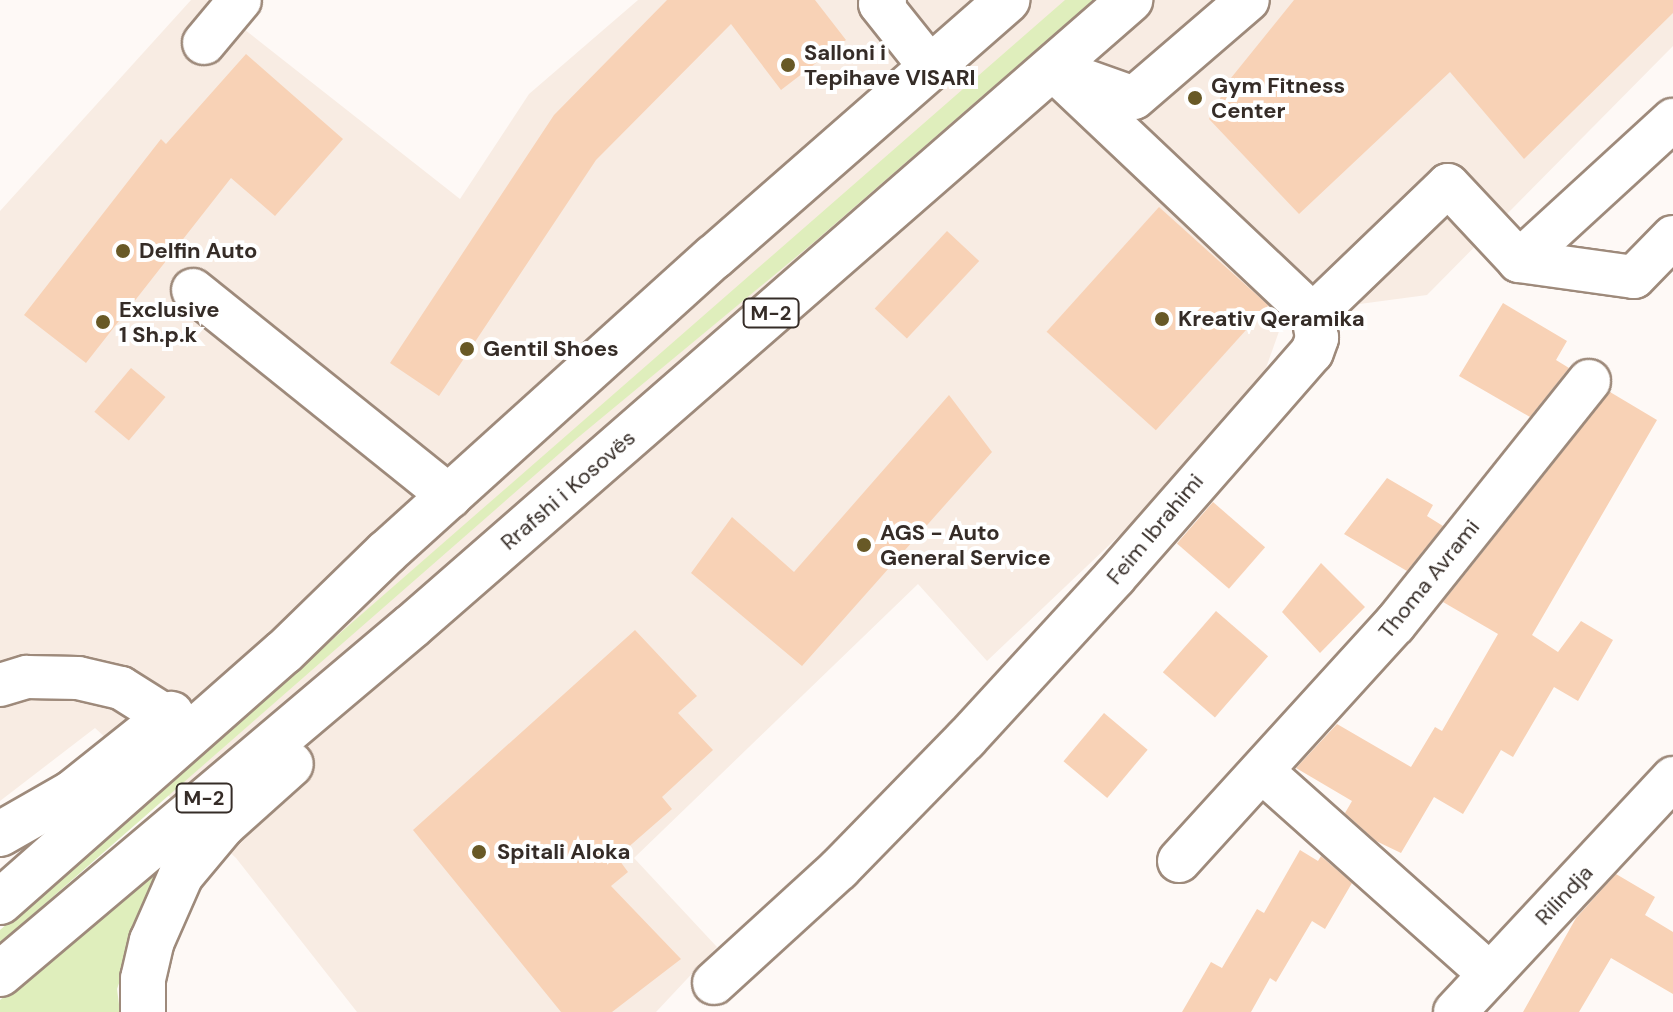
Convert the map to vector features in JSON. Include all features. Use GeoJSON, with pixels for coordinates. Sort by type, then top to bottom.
{"type":"FeatureCollection","features":[{"type":"Feature","properties":{"kind":"highway","name":"M-2"},"geometry":{"type":"LineString","coordinates":[[0,902],[284,652],[387,552],[1007,0]]}},
{"type":"Feature","properties":{"kind":"highway","name":"Rrafshi i Kosovës"},"geometry":{"type":"LineString","coordinates":[[0,974],[412,626],[1130,0]]}},
{"type":"Feature","properties":{"kind":"highway"},"geometry":{"type":"LineString","coordinates":[[0,834],[72,793],[282,621],[387,552]]}},
{"type":"Feature","properties":{"kind":"highway"},"geometry":{"type":"LineString","coordinates":[[143,1012],[143,979],[152,941],[181,875],[223,825],[344,714],[412,626]]}},
{"type":"Feature","properties":{"kind":"street"},"geometry":{"type":"LineString","coordinates":[[204,43],[240,0]]}},
{"type":"Feature","properties":{"kind":"street"},"geometry":{"type":"LineString","coordinates":[[885,0],[880,4],[931,68]]}},
{"type":"Feature","properties":{"kind":"street"},"geometry":{"type":"LineString","coordinates":[[1053,69],[1134,98],[1248,0]]}},
{"type":"Feature","properties":{"kind":"street"},"geometry":{"type":"LineString","coordinates":[[1053,69],[1313,315],[1448,185],[1519,261],[1634,277],[1673,237]]}},
{"type":"Feature","properties":{"kind":"street"},"geometry":{"type":"LineString","coordinates":[[1519,261],[1673,120]]}},
{"type":"Feature","properties":{"kind":"street"},"geometry":{"type":"LineString","coordinates":[[193,290],[450,497]]}},
{"type":"Feature","properties":{"kind":"street","name":"Feim Ibrahimi"},"geometry":{"type":"LineString","coordinates":[[714,983],[839,869],[1114,578],[1312,352],[1317,338],[1313,315]]}},
{"type":"Feature","properties":{"kind":"street","name":"Thoma Avrami"},"geometry":{"type":"LineString","coordinates":[[1179,861],[1395,624],[1589,381]]}},
{"type":"Feature","properties":{"kind":"street"},"geometry":{"type":"LineString","coordinates":[[0,685],[27,677],[78,678],[121,688],[167,717]]}},
{"type":"Feature","properties":{"kind":"street"},"geometry":{"type":"LineString","coordinates":[[1263,772],[1490,974]]}},
{"type":"Feature","properties":{"kind":"street","name":"Rilindja"},"geometry":{"type":"LineString","coordinates":[[1455,1012],[1673,778]]}},
{"type":"Feature","properties":{"kind":"shaded area"},"geometry":{"type":"Polygon","coordinates":[[[191,0],[207,0],[460,199],[529,94],[638,0],[1673,0],[1673,46],[1427,295],[1352,305],[1294,289],[1261,382],[1164,493],[987,661],[918,584],[634,858],[717,947],[656,1012],[357,1012],[236,858],[95,728],[0,801],[0,211],[191,0]]]}},
{"type":"Feature","properties":{"kind":"green space"},"geometry":{"type":"Polygon","coordinates":[[[1065,0],[1093,0],[813,243],[575,440],[0,943],[0,930],[1065,0]]]}},
{"type":"Feature","properties":{"kind":"green space"},"geometry":{"type":"Polygon","coordinates":[[[179,848],[143,914],[117,989],[120,1012],[0,1012],[0,1000],[179,848]]]}},
{"type":"Feature","properties":{"kind":"building"},"geometry":{"type":"Polygon","coordinates":[[[667,0],[815,0],[846,40],[781,90],[731,24],[596,160],[439,396],[390,363],[554,115],[667,0]]]}},
{"type":"Feature","properties":{"kind":"building"},"geometry":{"type":"Polygon","coordinates":[[[1294,0],[1673,0],[1673,13],[1524,159],[1450,72],[1299,214],[1209,119],[1231,78],[1294,0]]]}},
{"type":"Feature","properties":{"kind":"building"},"geometry":{"type":"Polygon","coordinates":[[[246,54],[343,139],[275,216],[231,178],[86,363],[24,315],[161,139],[166,144],[246,54]]]}},
{"type":"Feature","properties":{"kind":"building","name":"Kreativ Qeramika"},"geometry":{"type":"Polygon","coordinates":[[[1159,207],[1268,305],[1156,430],[1047,332],[1159,207]]]}},
{"type":"Feature","properties":{"kind":"building"},"geometry":{"type":"Polygon","coordinates":[[[947,231],[979,261],[907,339],[875,309],[947,231]]]}},
{"type":"Feature","properties":{"kind":"building"},"geometry":{"type":"Polygon","coordinates":[[[1503,303],[1567,341],[1556,360],[1569,368],[1530,417],[1459,376],[1503,303]]]}},
{"type":"Feature","properties":{"kind":"building"},"geometry":{"type":"Polygon","coordinates":[[[131,368],[165,397],[129,441],[94,412],[131,368]]]}},
{"type":"Feature","properties":{"kind":"building"},"geometry":{"type":"Polygon","coordinates":[[[1610,392],[1657,420],[1532,635],[1558,652],[1581,621],[1613,640],[1578,701],[1554,687],[1513,757],[1501,750],[1463,814],[1434,797],[1401,853],[1376,841],[1345,813],[1352,801],[1296,768],[1337,724],[1411,767],[1435,727],[1442,731],[1498,634],[1443,602],[1610,392]]]}},
{"type":"Feature","properties":{"kind":"building","name":"AGS - Auto General Service"},"geometry":{"type":"Polygon","coordinates":[[[949,395],[992,452],[802,666],[691,573],[732,517],[794,572],[949,395]]]}},
{"type":"Feature","properties":{"kind":"building"},"geometry":{"type":"Polygon","coordinates":[[[1387,478],[1433,505],[1427,516],[1443,526],[1407,571],[1344,534],[1387,478]]]}},
{"type":"Feature","properties":{"kind":"building"},"geometry":{"type":"Polygon","coordinates":[[[1213,502],[1265,547],[1229,589],[1177,544],[1213,502]]]}},
{"type":"Feature","properties":{"kind":"building"},"geometry":{"type":"Polygon","coordinates":[[[1321,563],[1365,607],[1320,653],[1282,612],[1321,563]]]}},
{"type":"Feature","properties":{"kind":"building"},"geometry":{"type":"Polygon","coordinates":[[[1216,611],[1268,656],[1215,717],[1163,672],[1216,611]]]}},
{"type":"Feature","properties":{"kind":"building"},"geometry":{"type":"Polygon","coordinates":[[[635,630],[697,696],[678,713],[713,750],[662,797],[672,809],[617,857],[628,872],[611,886],[681,959],[612,1012],[561,1012],[413,830],[635,630]]]}},
{"type":"Feature","properties":{"kind":"building"},"geometry":{"type":"Polygon","coordinates":[[[1104,713],[1148,750],[1107,798],[1064,761],[1104,713]]]}},
{"type":"Feature","properties":{"kind":"building"},"geometry":{"type":"Polygon","coordinates":[[[1300,850],[1318,861],[1321,856],[1352,883],[1325,929],[1312,921],[1276,982],[1270,978],[1251,1012],[1182,1012],[1211,962],[1222,968],[1257,909],[1264,913],[1300,850]]]}},
{"type":"Feature","properties":{"kind":"building"},"geometry":{"type":"Polygon","coordinates":[[[1616,874],[1655,897],[1645,915],[1673,932],[1673,994],[1611,958],[1579,1012],[1523,1012],[1576,918],[1616,874]]]}},
{"type":"Feature","properties":{"kind":"place","name":"Salloni i Tepihave VISARI"},"geometry":{"type":"Point","coordinates":[788,65]}},
{"type":"Feature","properties":{"kind":"place","name":"Gym Fitness Center"},"geometry":{"type":"Point","coordinates":[1195,98]}},
{"type":"Feature","properties":{"kind":"place","name":"Delfin Auto"},"geometry":{"type":"Point","coordinates":[123,251]}},
{"type":"Feature","properties":{"kind":"place","name":"Kreativ Qeramika"},"geometry":{"type":"Point","coordinates":[1162,319]}},
{"type":"Feature","properties":{"kind":"place","name":"Exclusive 1 Sh.p.k"},"geometry":{"type":"Point","coordinates":[103,322]}},
{"type":"Feature","properties":{"kind":"place","name":"Gentil Shoes"},"geometry":{"type":"Point","coordinates":[467,349]}},
{"type":"Feature","properties":{"kind":"place","name":"AGS - Auto General Service"},"geometry":{"type":"Point","coordinates":[864,545]}},
{"type":"Feature","properties":{"kind":"place","name":"Spitali Aloka"},"geometry":{"type":"Point","coordinates":[479,852]}}]}
